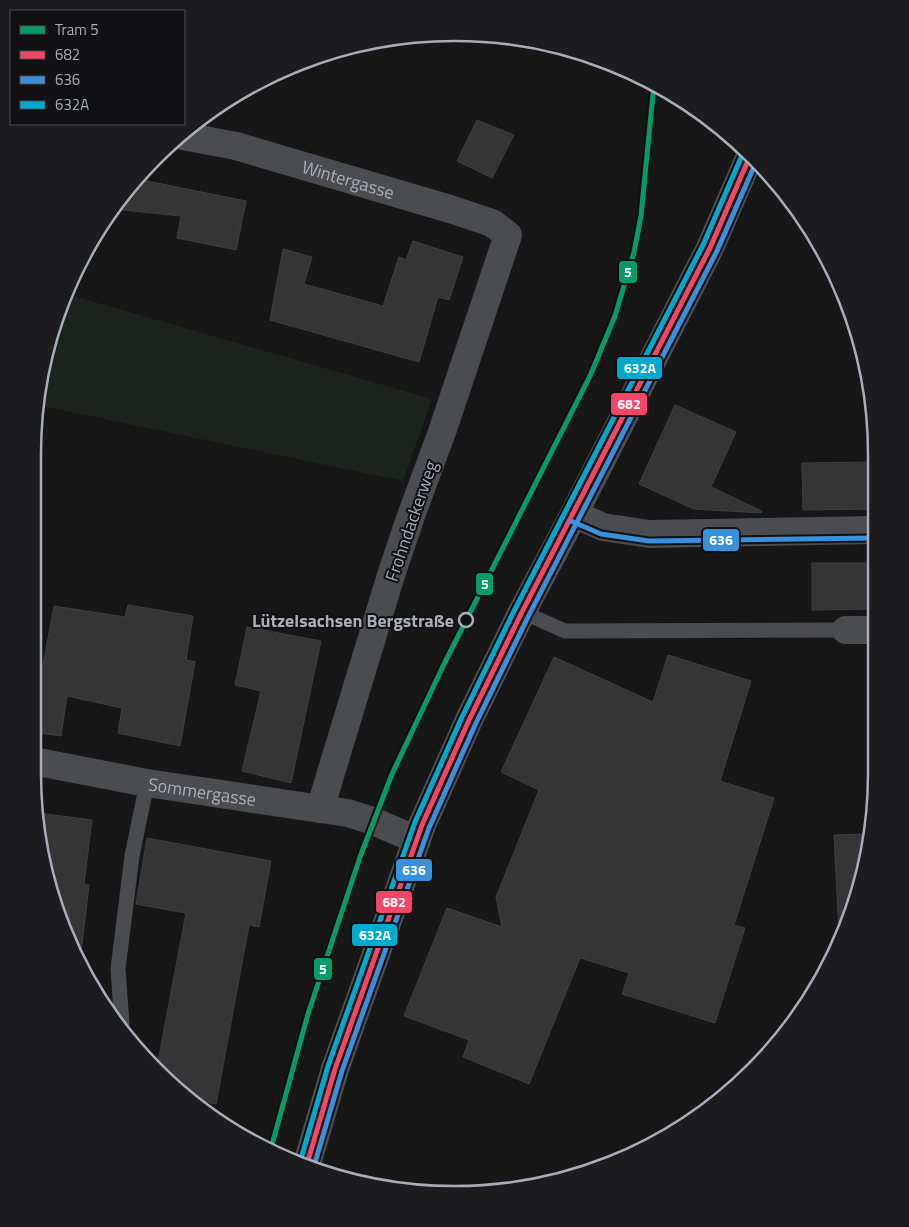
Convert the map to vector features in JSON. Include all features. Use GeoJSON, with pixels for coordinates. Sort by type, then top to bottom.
{"type":"FeatureCollection","features":[{"type":"Feature","properties":{"kind":"main road"},"geometry":{"type":"LineString","coordinates":[[308,1159],[334,1069],[419,833],[469,720],[522,612],[710,248],[747,162]]}},
{"type":"Feature","properties":{"kind":"street","name":"Wintergasse"},"geometry":{"type":"LineString","coordinates":[[190,137],[236,146],[450,209],[492,223],[508,235]]}},
{"type":"Feature","properties":{"kind":"street","name":"Frohndackerweg"},"geometry":{"type":"LineString","coordinates":[[320,809],[397,557],[442,432],[508,235]]}},
{"type":"Feature","properties":{"kind":"street"},"geometry":{"type":"LineString","coordinates":[[574,514],[603,527],[649,534],[868,530]]}},
{"type":"Feature","properties":{"kind":"street"},"geometry":{"type":"LineString","coordinates":[[846,630],[868,630]]}},
{"type":"Feature","properties":{"kind":"street","name":"Sommergasse"},"geometry":{"type":"LineString","coordinates":[[41,763],[147,784],[348,813],[419,833]]}},
{"type":"Feature","properties":{"kind":"lane"},"geometry":{"type":"LineString","coordinates":[[522,612],[565,631],[846,630]]}},
{"type":"Feature","properties":{"kind":"lane"},"geometry":{"type":"LineString","coordinates":[[121,1016],[118,969],[132,856],[147,784]]}},
{"type":"Feature","properties":{"kind":"shaded area"},"geometry":{"type":"Polygon","coordinates":[[[73,296],[432,399],[403,481],[44,407],[55,348],[73,296]]]}},
{"type":"Feature","properties":{"kind":"building"},"geometry":{"type":"Polygon","coordinates":[[[477,120],[514,135],[492,178],[457,161],[477,120]]]}},
{"type":"Feature","properties":{"kind":"building"},"geometry":{"type":"Polygon","coordinates":[[[145,181],[246,201],[236,250],[177,238],[181,216],[122,210],[145,181]]]}},
{"type":"Feature","properties":{"kind":"building"},"geometry":{"type":"Polygon","coordinates":[[[413,241],[463,257],[449,300],[438,297],[419,362],[270,320],[283,249],[312,257],[304,284],[383,306],[399,257],[406,260],[413,241]]]}},
{"type":"Feature","properties":{"kind":"building"},"geometry":{"type":"Polygon","coordinates":[[[675,405],[736,432],[711,487],[762,511],[761,513],[694,509],[639,484],[675,405]]]}},
{"type":"Feature","properties":{"kind":"building"},"geometry":{"type":"Polygon","coordinates":[[[868,462],[868,509],[803,510],[802,463],[868,462]]]}},
{"type":"Feature","properties":{"kind":"building"},"geometry":{"type":"Polygon","coordinates":[[[812,563],[868,563],[868,609],[812,610],[812,563]]]}},
{"type":"Feature","properties":{"kind":"building"},"geometry":{"type":"Polygon","coordinates":[[[128,605],[193,616],[186,660],[195,662],[180,746],[118,733],[122,708],[67,696],[61,736],[41,733],[41,671],[54,606],[125,617],[128,605]]]}},
{"type":"Feature","properties":{"kind":"building"},"geometry":{"type":"Polygon","coordinates":[[[247,627],[321,641],[291,783],[242,771],[261,691],[235,685],[247,627]]]}},
{"type":"Feature","properties":{"kind":"building"},"geometry":{"type":"Polygon","coordinates":[[[668,655],[751,681],[720,781],[774,798],[734,925],[745,928],[715,1023],[622,994],[629,973],[580,958],[529,1084],[463,1057],[469,1040],[404,1016],[447,908],[502,927],[496,897],[539,790],[501,772],[554,657],[653,702],[668,655]]]}},
{"type":"Feature","properties":{"kind":"building"},"geometry":{"type":"Polygon","coordinates":[[[44,814],[92,820],[84,884],[89,885],[81,949],[63,905],[55,879],[44,814]]]}},
{"type":"Feature","properties":{"kind":"building"},"geometry":{"type":"Polygon","coordinates":[[[863,834],[854,879],[839,924],[834,835],[863,834]]]}},
{"type":"Feature","properties":{"kind":"building"},"geometry":{"type":"Polygon","coordinates":[[[147,838],[271,861],[259,927],[249,925],[216,1104],[203,1100],[158,1061],[186,913],[136,904],[147,838]]]}},
{"type":"Feature","properties":{"kind":"tram line","name":"5"},"geometry":{"type":"LineString","coordinates":[[272,1143],[308,1014],[360,857],[392,774],[445,662],[590,376],[615,316],[634,252],[641,216],[653,93]]}},
{"type":"Feature","properties":{"kind":"transit line","name":"632A"},"geometry":{"type":"LineString","coordinates":[[302,1156],[328,1066],[415,822],[462,717],[515,609],[703,245],[741,157]]}},
{"type":"Feature","properties":{"kind":"transit line","name":"682"},"geometry":{"type":"LineString","coordinates":[[309,1159],[335,1069],[422,825],[469,720],[522,612],[710,248],[747,162]]}},
{"type":"Feature","properties":{"kind":"transit line","name":"636"},"geometry":{"type":"LineString","coordinates":[[315,1161],[342,1071],[429,828],[476,723],[529,615],[717,251],[753,169]]}},
{"type":"Feature","properties":{"kind":"transit line","name":"636"},"geometry":{"type":"LineString","coordinates":[[571,521],[601,534],[649,541],[868,538]]}},
{"type":"Feature","properties":{"kind":"place","name":"Lützelsachsen Bergstraße"},"geometry":{"type":"Point","coordinates":[466,620]}}]}
